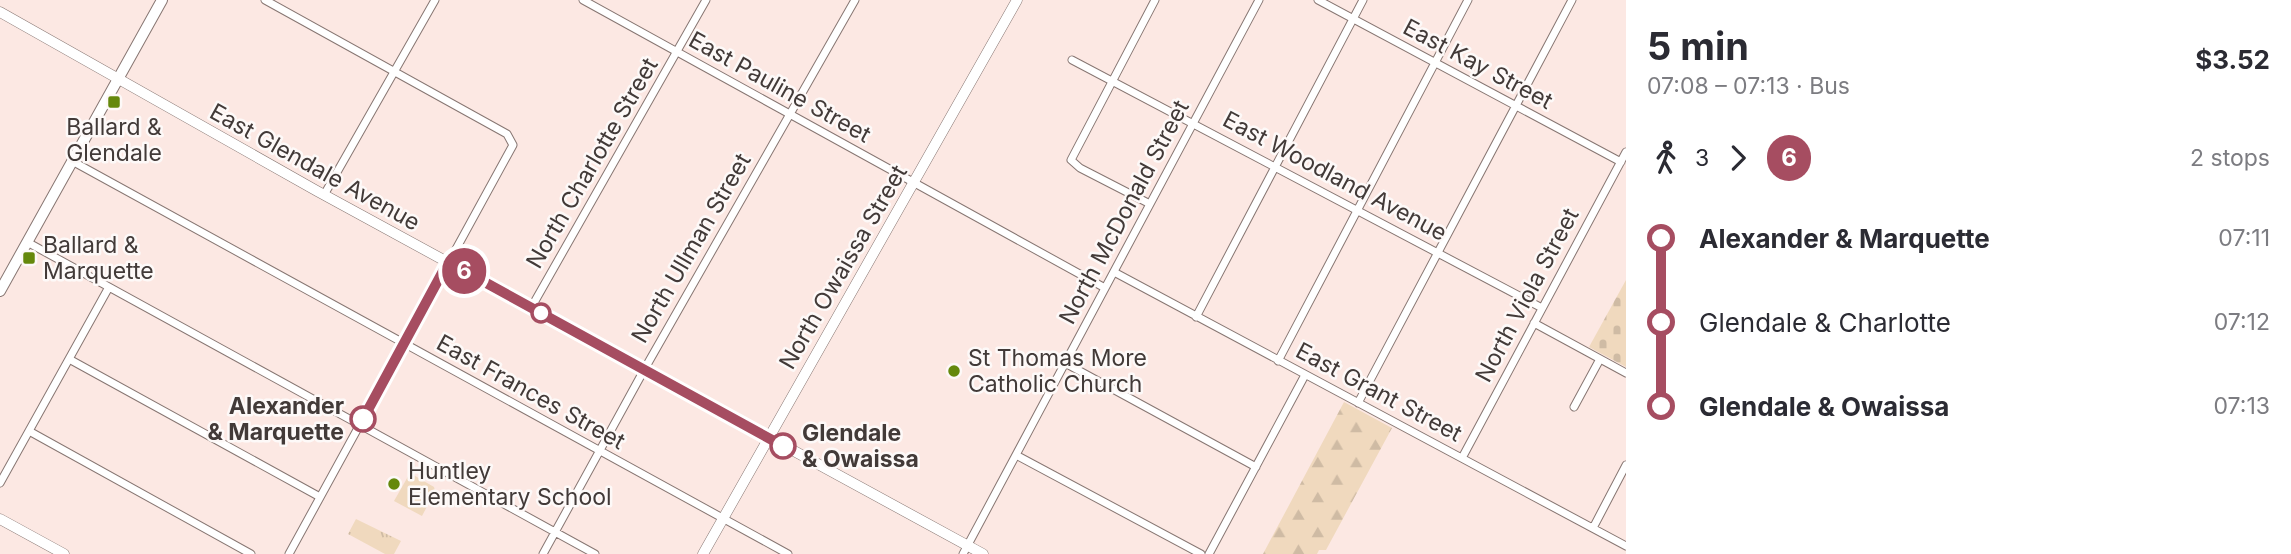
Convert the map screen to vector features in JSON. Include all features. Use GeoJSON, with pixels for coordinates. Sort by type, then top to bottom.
{"type":"FeatureCollection","features":[{"type":"Feature","properties":{"kind":"main road"},"geometry":{"type":"LineString","coordinates":[[0,291],[162,0]]}},
{"type":"Feature","properties":{"kind":"street"},"geometry":{"type":"LineString","coordinates":[[265,0],[512,139],[511,149],[289,554]]}},
{"type":"Feature","properties":{"kind":"street"},"geometry":{"type":"LineString","coordinates":[[324,195],[435,0]]}},
{"type":"Feature","properties":{"kind":"street","name":"East Pauline Street"},"geometry":{"type":"LineString","coordinates":[[583,0],[1105,288]]}},
{"type":"Feature","properties":{"kind":"street","name":"North Charlotte Street"},"geometry":{"type":"LineString","coordinates":[[531,308],[706,0]]}},
{"type":"Feature","properties":{"kind":"street","name":"North Ullman Street"},"geometry":{"type":"LineString","coordinates":[[544,554],[644,370],[855,0]]}},
{"type":"Feature","properties":{"kind":"street","name":"North Owaissa Street"},"geometry":{"type":"LineString","coordinates":[[703,554],[1017,0]]}},
{"type":"Feature","properties":{"kind":"street"},"geometry":{"type":"LineString","coordinates":[[1150,204],[1072,162],[1075,150],[1155,0]]}},
{"type":"Feature","properties":{"kind":"street","name":"North McDonald Street"},"geometry":{"type":"LineString","coordinates":[[965,550],[1259,0]]}},
{"type":"Feature","properties":{"kind":"street","name":"East Kay Street"},"geometry":{"type":"LineString","coordinates":[[1318,0],[1621,162]]}},
{"type":"Feature","properties":{"kind":"street"},"geometry":{"type":"LineString","coordinates":[[1196,317],[1363,0]]}},
{"type":"Feature","properties":{"kind":"street"},"geometry":{"type":"LineString","coordinates":[[1278,361],[1468,0]]}},
{"type":"Feature","properties":{"kind":"street"},"geometry":{"type":"LineString","coordinates":[[1358,403],[1572,0]]}},
{"type":"Feature","properties":{"kind":"street","name":"East Glendale Avenue"},"geometry":{"type":"LineString","coordinates":[[0,12],[965,550],[983,554]]}},
{"type":"Feature","properties":{"kind":"street","name":"East Woodland Avenue"},"geometry":{"type":"LineString","coordinates":[[1072,60],[1542,307]]}},
{"type":"Feature","properties":{"kind":"street","name":"North Viola Street"},"geometry":{"type":"LineString","coordinates":[[1462,457],[1626,152]]}},
{"type":"Feature","properties":{"kind":"street","name":"East Frances Street"},"geometry":{"type":"LineString","coordinates":[[72,160],[788,554]]}},
{"type":"Feature","properties":{"kind":"street"},"geometry":{"type":"LineString","coordinates":[[27,242],[595,554]]}},
{"type":"Feature","properties":{"kind":"street","name":"East Grant Street"},"geometry":{"type":"LineString","coordinates":[[1114,272],[1626,546]]}},
{"type":"Feature","properties":{"kind":"street"},"geometry":{"type":"LineString","coordinates":[[0,483],[109,286]]}},
{"type":"Feature","properties":{"kind":"street"},"geometry":{"type":"LineString","coordinates":[[1534,323],[1626,373]]}},
{"type":"Feature","properties":{"kind":"street"},"geometry":{"type":"LineString","coordinates":[[69,359],[320,498]]}},
{"type":"Feature","properties":{"kind":"street"},"geometry":{"type":"LineString","coordinates":[[1574,407],[1600,359]]}},
{"type":"Feature","properties":{"kind":"street"},"geometry":{"type":"LineString","coordinates":[[1065,363],[1256,467]]}},
{"type":"Feature","properties":{"kind":"street"},"geometry":{"type":"LineString","coordinates":[[1209,554],[1305,375]]}},
{"type":"Feature","properties":{"kind":"street"},"geometry":{"type":"LineString","coordinates":[[29,432],[251,554]]}},
{"type":"Feature","properties":{"kind":"street"},"geometry":{"type":"LineString","coordinates":[[1016,455],[1201,554]]}},
{"type":"Feature","properties":{"kind":"street"},"geometry":{"type":"LineString","coordinates":[[1593,528],[1626,465]]}},
{"type":"Feature","properties":{"kind":"street"},"geometry":{"type":"LineString","coordinates":[[0,519],[64,554]]}},
{"type":"Feature","properties":{"kind":"green space"},"geometry":{"type":"Polygon","coordinates":[[[1626,280],[1626,367],[1589,347],[1626,280]]]}},
{"type":"Feature","properties":{"kind":"green space"},"geometry":{"type":"Polygon","coordinates":[[[1344,402],[1392,428],[1326,550],[1319,550],[1317,554],[1263,554],[1344,402]]]}},
{"type":"Feature","properties":{"kind":"green space"},"geometry":{"type":"Polygon","coordinates":[[[410,473],[434,487],[435,491],[422,516],[394,501],[410,473]]]}},
{"type":"Feature","properties":{"kind":"green space"},"geometry":{"type":"Polygon","coordinates":[[[356,519],[401,541],[394,554],[385,554],[348,534],[356,519]]]}},
{"type":"Feature","properties":{"kind":"bus line","name":"6"},"geometry":{"type":"LineString","coordinates":[[363,419],[448,262],[783,446]]}},
{"type":"Feature","properties":{"kind":"place","name":"Ballard & Glendale"},"geometry":{"type":"Point","coordinates":[114,102]}},
{"type":"Feature","properties":{"kind":"place","name":"Ballard & Marquette"},"geometry":{"type":"Point","coordinates":[29,258]}},
{"type":"Feature","properties":{"kind":"place","name":"St Thomas More Catholic Church"},"geometry":{"type":"Point","coordinates":[954,371]}},
{"type":"Feature","properties":{"kind":"place","name":"Alexander & Marquette"},"geometry":{"type":"Point","coordinates":[363,419]}},
{"type":"Feature","properties":{"kind":"place","name":"Glendale & Owaissa"},"geometry":{"type":"Point","coordinates":[783,446]}},
{"type":"Feature","properties":{"kind":"place","name":"Huntley Elementary School"},"geometry":{"type":"Point","coordinates":[394,484]}}]}
